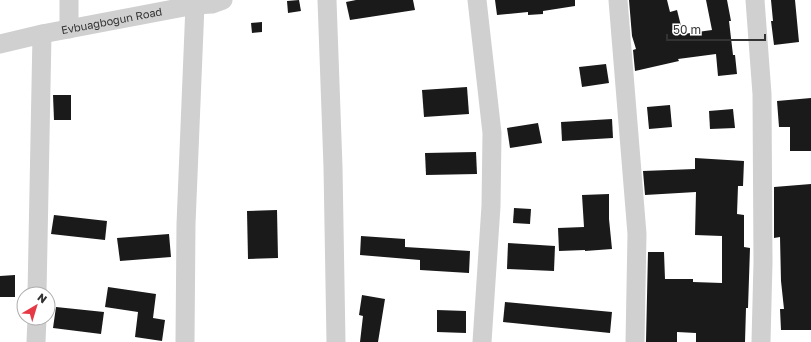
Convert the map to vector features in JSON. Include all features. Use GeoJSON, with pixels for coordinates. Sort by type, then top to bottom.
{"type":"FeatureCollection","features":[{"type":"Feature","properties":{"kind":"street"},"geometry":{"type":"LineString","coordinates":[[69,0],[69,29]]}},
{"type":"Feature","properties":{"kind":"street"},"geometry":{"type":"LineString","coordinates":[[326,0],[333,167],[336,342]]}},
{"type":"Feature","properties":{"kind":"street"},"geometry":{"type":"LineString","coordinates":[[477,0],[492,133],[491,206],[482,342]]}},
{"type":"Feature","properties":{"kind":"street"},"geometry":{"type":"LineString","coordinates":[[618,0],[637,234],[635,342]]}},
{"type":"Feature","properties":{"kind":"street"},"geometry":{"type":"LineString","coordinates":[[755,0],[762,94],[763,262],[761,342]]}},
{"type":"Feature","properties":{"kind":"street"},"geometry":{"type":"LineString","coordinates":[[185,342],[186,224],[210,2]]}},
{"type":"Feature","properties":{"kind":"street","name":"Evbuagbogun Road"},"geometry":{"type":"LineString","coordinates":[[0,44],[42,34],[210,2]]}},
{"type":"Feature","properties":{"kind":"street"},"geometry":{"type":"LineString","coordinates":[[37,286],[42,34]]}},
{"type":"Feature","properties":{"kind":"street"},"geometry":{"type":"LineString","coordinates":[[36,342],[37,326]]}},
{"type":"Feature","properties":{"kind":"building"},"geometry":{"type":"Polygon","coordinates":[[[299,0],[301,11],[288,13],[287,1],[299,0]]]}},
{"type":"Feature","properties":{"kind":"building"},"geometry":{"type":"Polygon","coordinates":[[[356,0],[413,0],[415,10],[350,20],[346,2],[356,0]]]}},
{"type":"Feature","properties":{"kind":"building"},"geometry":{"type":"Polygon","coordinates":[[[495,0],[575,0],[575,6],[543,11],[543,14],[528,15],[528,12],[497,15],[495,0]]]}},
{"type":"Feature","properties":{"kind":"building"},"geometry":{"type":"Polygon","coordinates":[[[629,0],[667,0],[670,12],[677,10],[683,34],[712,30],[706,0],[727,0],[731,21],[729,21],[733,55],[735,55],[737,74],[718,76],[716,54],[678,59],[679,61],[635,71],[633,50],[636,49],[632,36],[629,0]]]}},
{"type":"Feature","properties":{"kind":"building"},"geometry":{"type":"Polygon","coordinates":[[[771,0],[795,0],[799,42],[774,45],[771,21],[773,21],[771,0]]]}},
{"type":"Feature","properties":{"kind":"building"},"geometry":{"type":"Polygon","coordinates":[[[262,22],[262,32],[252,33],[251,23],[262,22]]]}},
{"type":"Feature","properties":{"kind":"building"},"geometry":{"type":"Polygon","coordinates":[[[606,64],[609,83],[582,87],[579,67],[606,64]]]}},
{"type":"Feature","properties":{"kind":"building"},"geometry":{"type":"Polygon","coordinates":[[[467,87],[469,114],[424,117],[422,90],[467,87]]]}},
{"type":"Feature","properties":{"kind":"building"},"geometry":{"type":"Polygon","coordinates":[[[53,95],[71,95],[71,120],[54,120],[53,95]]]}},
{"type":"Feature","properties":{"kind":"building"},"geometry":{"type":"Polygon","coordinates":[[[811,98],[811,151],[790,151],[790,127],[779,127],[777,101],[811,98]]]}},
{"type":"Feature","properties":{"kind":"building"},"geometry":{"type":"Polygon","coordinates":[[[670,105],[672,127],[649,129],[647,107],[670,105]]]}},
{"type":"Feature","properties":{"kind":"building"},"geometry":{"type":"Polygon","coordinates":[[[733,109],[735,128],[710,129],[709,111],[733,109]]]}},
{"type":"Feature","properties":{"kind":"building"},"geometry":{"type":"Polygon","coordinates":[[[612,119],[613,138],[562,141],[561,122],[612,119]]]}},
{"type":"Feature","properties":{"kind":"building"},"geometry":{"type":"Polygon","coordinates":[[[538,123],[542,143],[510,148],[507,128],[538,123]]]}},
{"type":"Feature","properties":{"kind":"building"},"geometry":{"type":"Polygon","coordinates":[[[476,152],[477,174],[426,175],[425,153],[476,152]]]}},
{"type":"Feature","properties":{"kind":"building"},"geometry":{"type":"Polygon","coordinates":[[[695,158],[744,161],[743,186],[738,186],[737,214],[744,215],[744,247],[750,248],[745,342],[696,342],[696,333],[677,332],[677,342],[646,342],[648,252],[664,252],[665,279],[693,279],[693,282],[722,283],[722,236],[695,235],[696,192],[645,195],[643,171],[695,169],[695,158]]]}},
{"type":"Feature","properties":{"kind":"building"},"geometry":{"type":"Polygon","coordinates":[[[811,184],[811,330],[781,330],[780,309],[784,309],[781,281],[780,237],[774,238],[774,187],[811,184]]]}},
{"type":"Feature","properties":{"kind":"building"},"geometry":{"type":"Polygon","coordinates":[[[609,194],[609,219],[612,249],[559,251],[558,228],[584,227],[582,195],[609,194]]]}},
{"type":"Feature","properties":{"kind":"building"},"geometry":{"type":"Polygon","coordinates":[[[514,208],[531,209],[530,224],[513,223],[514,208]]]}},
{"type":"Feature","properties":{"kind":"building"},"geometry":{"type":"Polygon","coordinates":[[[277,210],[278,258],[248,259],[247,211],[277,210]]]}},
{"type":"Feature","properties":{"kind":"building"},"geometry":{"type":"Polygon","coordinates":[[[54,215],[107,221],[105,240],[51,234],[54,215]]]}},
{"type":"Feature","properties":{"kind":"building"},"geometry":{"type":"Polygon","coordinates":[[[169,234],[171,257],[120,261],[117,238],[169,234]]]}},
{"type":"Feature","properties":{"kind":"building"},"geometry":{"type":"Polygon","coordinates":[[[361,236],[405,239],[405,247],[470,251],[469,273],[420,270],[420,260],[360,255],[361,236]]]}},
{"type":"Feature","properties":{"kind":"building"},"geometry":{"type":"Polygon","coordinates":[[[508,243],[555,246],[554,271],[507,269],[508,243]]]}},
{"type":"Feature","properties":{"kind":"building"},"geometry":{"type":"Polygon","coordinates":[[[15,275],[15,297],[0,297],[0,276],[15,275]]]}},
{"type":"Feature","properties":{"kind":"building"},"geometry":{"type":"Polygon","coordinates":[[[108,287],[156,294],[153,318],[165,320],[162,341],[135,337],[138,312],[105,307],[108,287]]]}},
{"type":"Feature","properties":{"kind":"building"},"geometry":{"type":"Polygon","coordinates":[[[362,295],[385,299],[378,342],[360,342],[363,316],[359,315],[362,295]]]}},
{"type":"Feature","properties":{"kind":"building"},"geometry":{"type":"Polygon","coordinates":[[[505,302],[612,312],[610,333],[503,322],[505,302]]]}},
{"type":"Feature","properties":{"kind":"building"},"geometry":{"type":"Polygon","coordinates":[[[56,307],[104,312],[101,334],[53,328],[53,326],[56,326],[56,307]]]}},
{"type":"Feature","properties":{"kind":"building"},"geometry":{"type":"Polygon","coordinates":[[[437,310],[466,311],[466,333],[437,332],[437,310]]]}}]}
